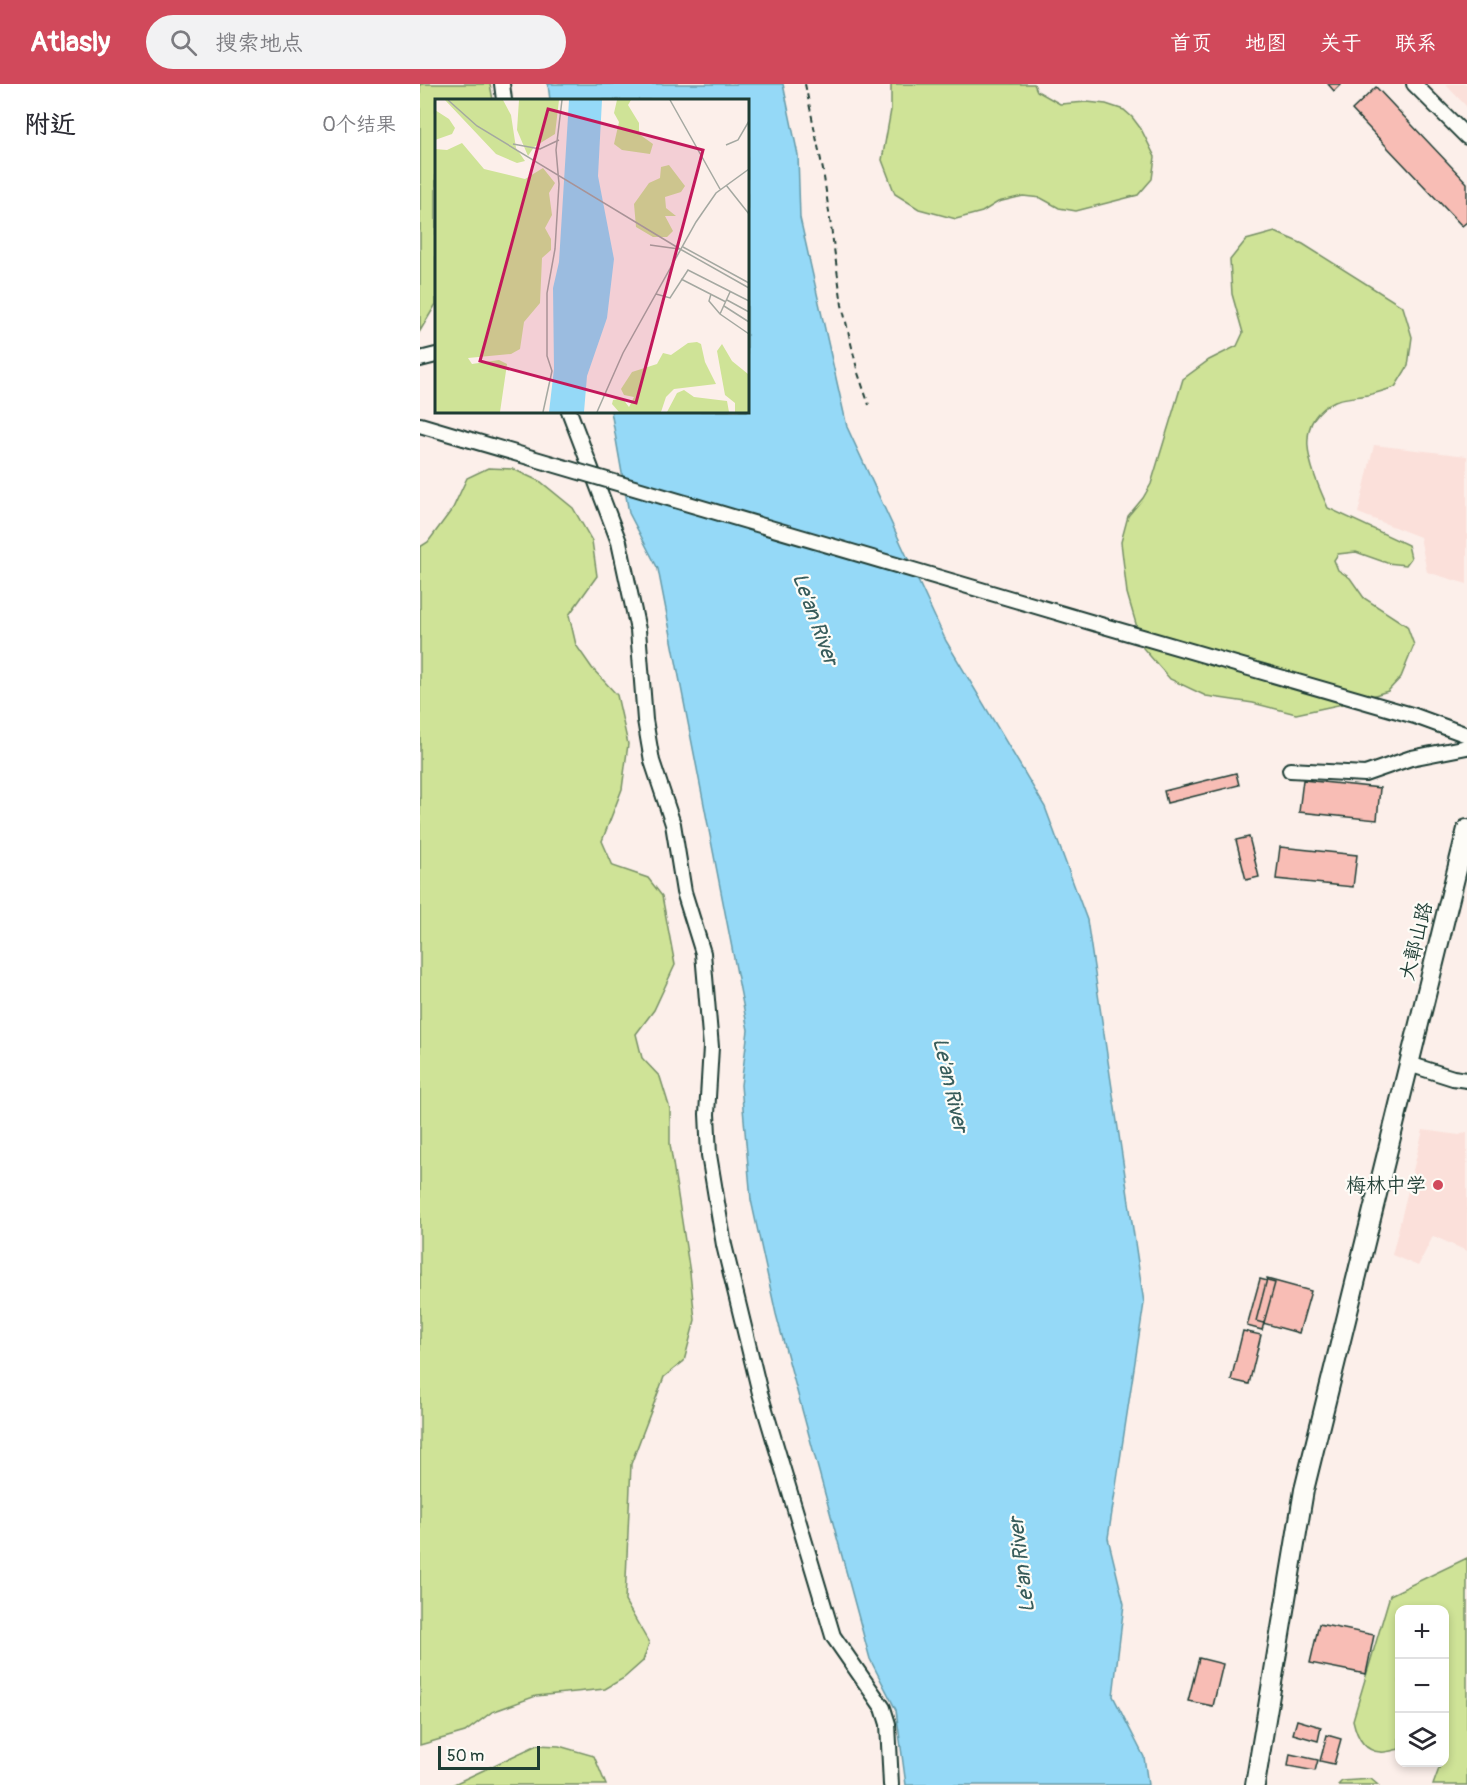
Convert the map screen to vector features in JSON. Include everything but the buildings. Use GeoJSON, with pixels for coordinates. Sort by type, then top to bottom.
{"type":"FeatureCollection","features":[{"type":"Feature","properties":{"kind":"main road","name":"大鄣山路"},"geometry":{"type":"LineString","coordinates":[[1255,1785],[1304,1490],[1467,829]]}},
{"type":"Feature","properties":{"kind":"street"},"geometry":{"type":"LineString","coordinates":[[502,84],[504,99]]}},
{"type":"Feature","properties":{"kind":"street"},"geometry":{"type":"LineString","coordinates":[[1414,84],[1467,137]]}},
{"type":"Feature","properties":{"kind":"street"},"geometry":{"type":"LineString","coordinates":[[420,359],[435,355]]}},
{"type":"Feature","properties":{"kind":"street"},"geometry":{"type":"LineString","coordinates":[[569,412],[619,542],[638,630],[645,720],[652,761],[673,824],[684,892],[703,953],[711,1047],[707,1114],[709,1155],[726,1256],[759,1393],[833,1636],[883,1708],[888,1725],[891,1785]]}},
{"type":"Feature","properties":{"kind":"street"},"geometry":{"type":"LineString","coordinates":[[420,425],[1415,716],[1467,735]]}},
{"type":"Feature","properties":{"kind":"street"},"geometry":{"type":"LineString","coordinates":[[1290,770],[1365,774],[1411,758],[1467,747]]}},
{"type":"Feature","properties":{"kind":"street"},"geometry":{"type":"LineString","coordinates":[[1409,1064],[1467,1080]]}},
{"type":"Feature","properties":{"kind":"path"},"geometry":{"type":"LineString","coordinates":[[805,84],[823,170],[842,305],[858,374],[869,405]]}},
{"type":"Feature","properties":{"kind":"shaded area"},"geometry":{"type":"Polygon","coordinates":[[[1445,84],[1467,84],[1467,107],[1445,84]]]}},
{"type":"Feature","properties":{"kind":"shaded area"},"geometry":{"type":"Polygon","coordinates":[[[1374,445],[1467,456],[1467,584],[1427,572],[1420,537],[1358,513],[1374,445]]]}},
{"type":"Feature","properties":{"kind":"shaded area","name":"梅林中学"},"geometry":{"type":"Polygon","coordinates":[[[1423,1130],[1459,1135],[1467,1132],[1467,1251],[1433,1236],[1418,1266],[1392,1255],[1423,1130]]]}},
{"type":"Feature","properties":{"kind":"green space"},"geometry":{"type":"Polygon","coordinates":[[[420,84],[490,84],[493,99],[435,99],[435,306],[420,331],[420,84]]]}},
{"type":"Feature","properties":{"kind":"green space"},"geometry":{"type":"Polygon","coordinates":[[[891,84],[1034,84],[1037,91],[1060,104],[1087,102],[1106,104],[1124,110],[1141,129],[1155,157],[1152,179],[1138,195],[1076,211],[1059,208],[1041,198],[1023,196],[998,202],[982,212],[956,219],[919,209],[895,194],[882,160],[891,110],[891,84]]]}},
{"type":"Feature","properties":{"kind":"green space"},"geometry":{"type":"Polygon","coordinates":[[[1275,232],[1303,244],[1403,307],[1412,337],[1408,366],[1395,387],[1335,401],[1321,410],[1312,422],[1308,435],[1308,450],[1316,480],[1328,508],[1408,545],[1411,558],[1406,565],[1387,563],[1356,552],[1338,554],[1334,560],[1338,570],[1350,578],[1364,598],[1407,626],[1414,645],[1401,677],[1388,691],[1352,702],[1296,714],[1253,703],[1206,696],[1170,679],[1143,648],[1127,593],[1121,542],[1128,516],[1151,484],[1183,379],[1209,360],[1237,346],[1243,333],[1232,294],[1230,260],[1246,240],[1275,232]]]}},
{"type":"Feature","properties":{"kind":"green space"},"geometry":{"type":"Polygon","coordinates":[[[488,468],[513,469],[541,482],[573,508],[592,541],[597,576],[569,615],[576,645],[592,668],[617,695],[628,744],[622,789],[602,841],[613,866],[648,878],[662,896],[675,965],[654,1010],[636,1034],[642,1058],[660,1077],[670,1109],[670,1144],[695,1320],[684,1361],[664,1377],[631,1464],[625,1601],[649,1643],[643,1661],[624,1678],[605,1689],[536,1696],[492,1712],[465,1732],[420,1745],[420,547],[428,542],[453,508],[467,478],[488,468]]]}},
{"type":"Feature","properties":{"kind":"green space"},"geometry":{"type":"Polygon","coordinates":[[[1467,1558],[1467,1785],[1433,1785],[1440,1767],[1449,1767],[1449,1605],[1395,1605],[1395,1750],[1374,1751],[1369,1749],[1358,1736],[1353,1720],[1390,1595],[1467,1558]]]}},
{"type":"Feature","properties":{"kind":"green space"},"geometry":{"type":"Polygon","coordinates":[[[537,1745],[559,1746],[594,1756],[606,1785],[452,1785],[537,1745]]]}},
{"type":"Feature","properties":{"kind":"green space"},"geometry":{"type":"Polygon","coordinates":[[[1371,1779],[1378,1785],[1338,1785],[1342,1781],[1371,1779]]]}},
{"type":"Feature","properties":{"kind":"water","name":"Le'an River"},"geometry":{"type":"Polygon","coordinates":[[[548,84],[783,84],[798,155],[800,218],[847,427],[946,641],[1045,807],[1087,920],[1144,1303],[1108,1538],[1124,1604],[1113,1696],[1144,1757],[1148,1785],[906,1785],[896,1710],[870,1659],[776,1314],[751,1200],[741,1085],[748,1030],[658,569],[629,513],[611,412],[748,412],[748,99],[550,99],[548,84]]]}},
{"type":"Feature","properties":{"kind":"place","name":"梅林中学"},"geometry":{"type":"Point","coordinates":[1438,1185]}}]}
